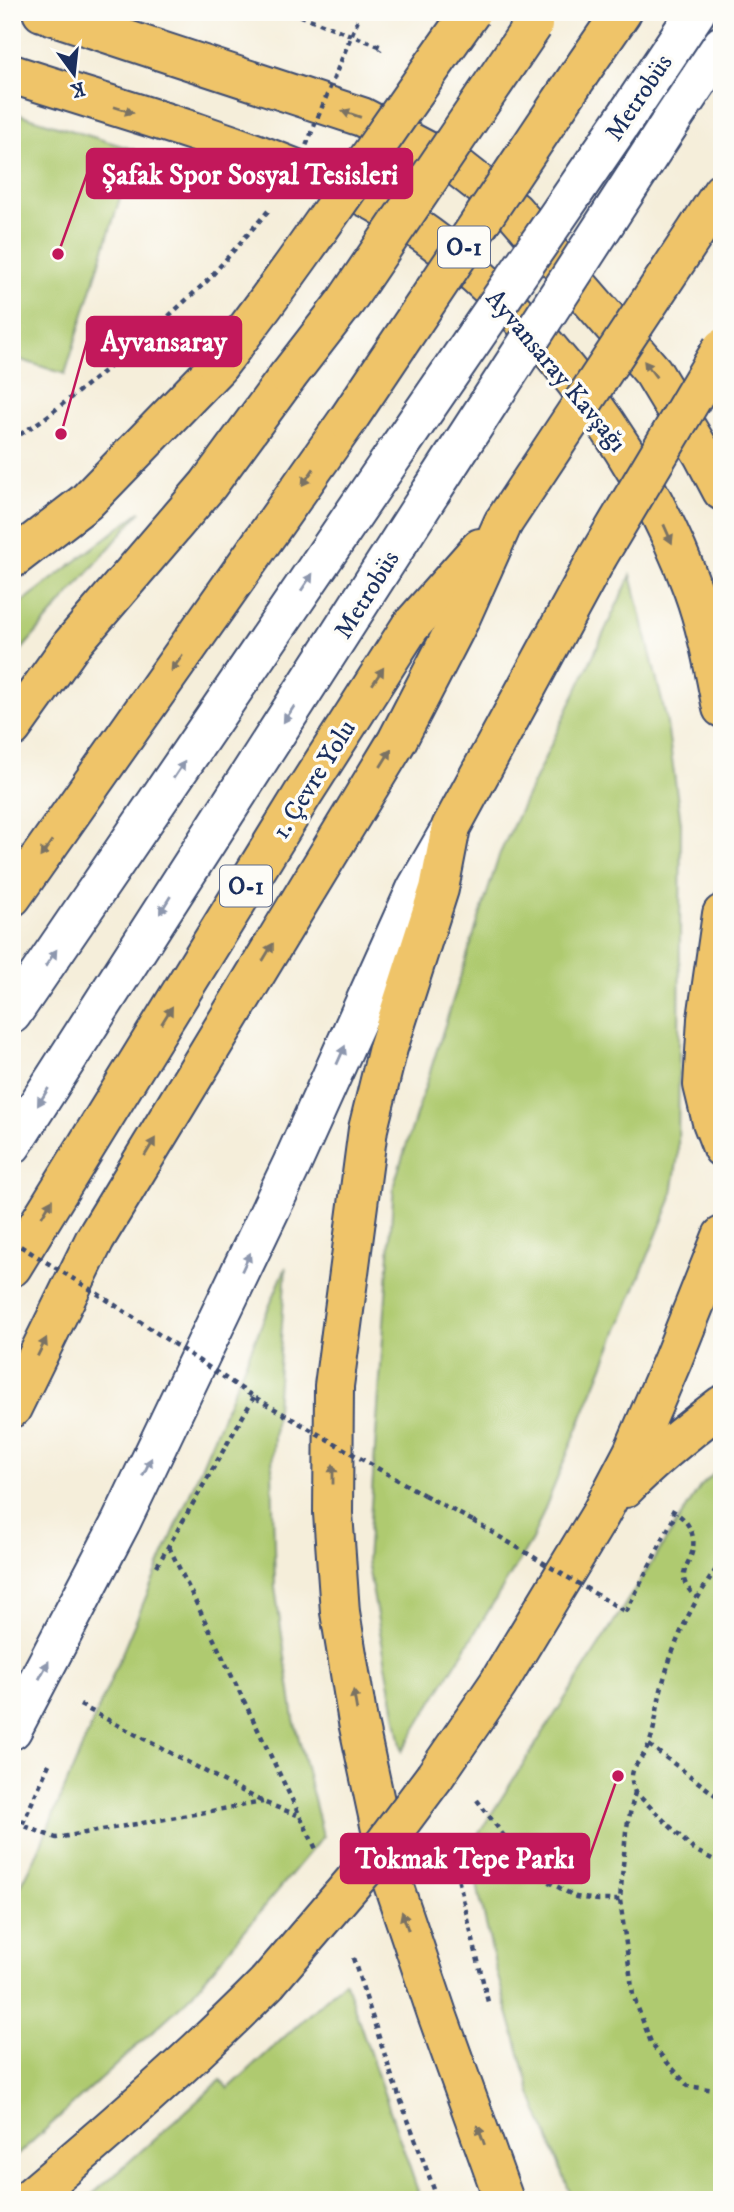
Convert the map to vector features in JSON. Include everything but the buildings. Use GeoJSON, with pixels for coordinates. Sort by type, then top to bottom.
{"type":"FeatureCollection","features":[{"type":"Feature","properties":{"kind":"main road"},"geometry":{"type":"LineString","coordinates":[[42,12],[362,117],[458,167],[514,211],[653,372],[722,491]]}},
{"type":"Feature","properties":{"kind":"main road"},"geometry":{"type":"LineString","coordinates":[[12,559],[86,502],[218,366],[282,283],[471,12]]}},
{"type":"Feature","properties":{"kind":"main road","name":"O-1"},"geometry":{"type":"LineString","coordinates":[[12,897],[347,421],[622,12]]}},
{"type":"Feature","properties":{"kind":"main road"},"geometry":{"type":"LineString","coordinates":[[12,728],[72,644],[208,485],[346,301],[537,19]]}},
{"type":"Feature","properties":{"kind":"main road","name":"Ayvansaray Kavşağı"},"geometry":{"type":"LineString","coordinates":[[12,74],[262,154],[375,202],[437,241],[489,285],[594,405],[632,461],[663,521],[693,590],[711,652],[722,708]]}},
{"type":"Feature","properties":{"kind":"main road","name":"O-1"},"geometry":{"type":"LineString","coordinates":[[503,523],[722,192]]}},
{"type":"Feature","properties":{"kind":"main road"},"geometry":{"type":"LineString","coordinates":[[504,2200],[392,1881],[358,1722],[340,1612],[333,1513],[334,1386],[368,1129],[388,1048],[439,889],[451,827],[597,558],[722,348]]}},
{"type":"Feature","properties":{"kind":"main road"},"geometry":{"type":"LineString","coordinates":[[12,1408],[95,1239],[397,741],[461,617],[503,523]]}},
{"type":"Feature","properties":{"kind":"main road","name":"1. Çevre Yolu"},"geometry":{"type":"LineString","coordinates":[[12,1267],[303,794],[410,626],[503,523]]}},
{"type":"Feature","properties":{"kind":"main road"},"geometry":{"type":"LineString","coordinates":[[722,914],[707,1019],[703,1085],[722,1148]]}},
{"type":"Feature","properties":{"kind":"main road"},"geometry":{"type":"LineString","coordinates":[[27,2200],[187,2062],[267,1983],[373,1859],[435,1776],[498,1684],[600,1515],[633,1452],[722,1236]]}},
{"type":"Feature","properties":{"kind":"main road"},"geometry":{"type":"LineString","coordinates":[[600,1515],[646,1467],[722,1405]]}},
{"type":"Feature","properties":{"kind":"lane","name":"Metrobüs"},"geometry":{"type":"LineString","coordinates":[[12,1014],[696,12]]}},
{"type":"Feature","properties":{"kind":"lane","name":"Metrobüs"},"geometry":{"type":"LineString","coordinates":[[12,1145],[722,45]]}},
{"type":"Feature","properties":{"kind":"lane"},"geometry":{"type":"LineString","coordinates":[[12,1730],[121,1522],[292,1164],[416,889],[451,827]]}},
{"type":"Feature","properties":{"kind":"path"},"geometry":{"type":"LineString","coordinates":[[291,12],[382,47]]}},
{"type":"Feature","properties":{"kind":"path"},"geometry":{"type":"LineString","coordinates":[[295,174],[361,12]]}},
{"type":"Feature","properties":{"kind":"path"},"geometry":{"type":"LineString","coordinates":[[12,440],[45,418],[137,345],[207,281],[271,207]]}},
{"type":"Feature","properties":{"kind":"path"},"geometry":{"type":"LineString","coordinates":[[12,1241],[254,1397],[473,1521],[626,1612],[677,1512],[692,1529],[692,1554],[685,1568],[684,1579],[697,1598]]}},
{"type":"Feature","properties":{"kind":"path"},"geometry":{"type":"LineString","coordinates":[[156,1568],[254,1397]]}},
{"type":"Feature","properties":{"kind":"path"},"geometry":{"type":"LineString","coordinates":[[722,1561],[682,1625],[662,1685],[649,1745],[633,1768],[631,1780],[635,1792],[694,1850],[722,1864]]}},
{"type":"Feature","properties":{"kind":"path"},"geometry":{"type":"LineString","coordinates":[[76,1703],[263,1802],[298,1815]]}},
{"type":"Feature","properties":{"kind":"path"},"geometry":{"type":"LineString","coordinates":[[649,1745],[722,1800]]}},
{"type":"Feature","properties":{"kind":"path"},"geometry":{"type":"LineString","coordinates":[[55,1752],[22,1825],[56,1838],[263,1802]]}},
{"type":"Feature","properties":{"kind":"path"},"geometry":{"type":"LineString","coordinates":[[470,1791],[531,1871],[576,1897],[620,1900]]}},
{"type":"Feature","properties":{"kind":"path"},"geometry":{"type":"LineString","coordinates":[[635,1792],[626,1831],[620,1900],[633,1995],[652,2045],[688,2086],[722,2091]]}},
{"type":"Feature","properties":{"kind":"path"},"geometry":{"type":"LineString","coordinates":[[447,1833],[489,2004]]}},
{"type":"Feature","properties":{"kind":"green space"},"geometry":{"type":"Polygon","coordinates":[[[12,112],[135,150],[65,374],[12,357],[12,112]]]}},
{"type":"Feature","properties":{"kind":"green space"},"geometry":{"type":"Polygon","coordinates":[[[141,511],[12,661],[12,610],[141,511]]]}},
{"type":"Feature","properties":{"kind":"green space"},"geometry":{"type":"Polygon","coordinates":[[[631,575],[666,717],[681,823],[678,1156],[671,1200],[532,1540],[402,1751],[367,1561],[394,1184],[500,853],[631,575]]]}},
{"type":"Feature","properties":{"kind":"green space"},"geometry":{"type":"Polygon","coordinates":[[[286,1267],[272,1466],[275,1587],[294,1719],[323,1836],[187,2000],[12,2160],[12,1903],[36,1856],[286,1267]]]}},
{"type":"Feature","properties":{"kind":"green space"},"geometry":{"type":"Polygon","coordinates":[[[722,1466],[722,2200],[573,2200],[532,2096],[497,1973],[469,1849],[700,1487],[722,1466]]]}},
{"type":"Feature","properties":{"kind":"green space"},"geometry":{"type":"Polygon","coordinates":[[[345,1981],[421,2200],[86,2200],[221,2080],[228,2089],[345,1981]]]}},
{"type":"Feature","properties":{"kind":"place","name":"Şafak Spor Sosyal Tesisleri"},"geometry":{"type":"Point","coordinates":[58,254]}},
{"type":"Feature","properties":{"kind":"place","name":"Ayvansaray"},"geometry":{"type":"Point","coordinates":[61,434]}},
{"type":"Feature","properties":{"kind":"place","name":"Tokmak Tepe Parkı"},"geometry":{"type":"Point","coordinates":[618,1776]}}]}
